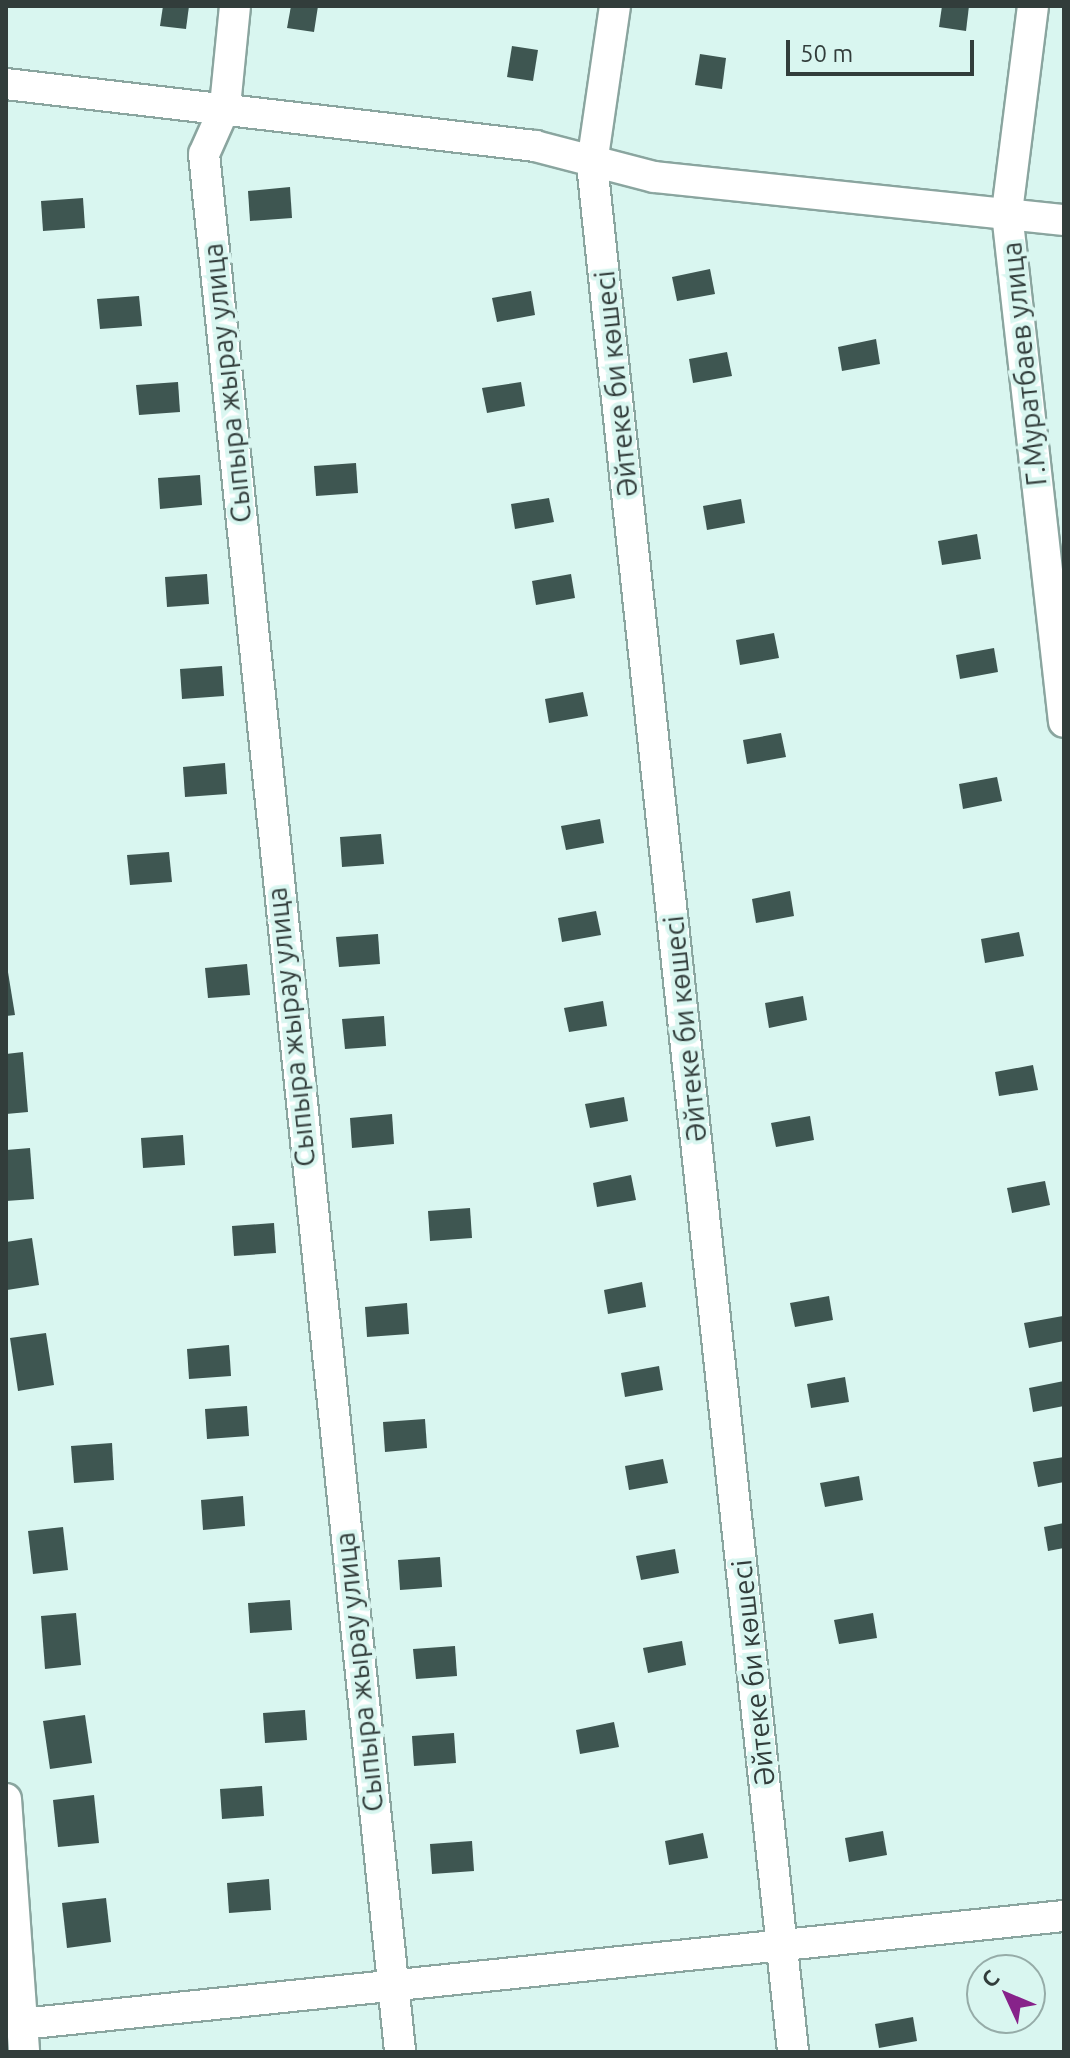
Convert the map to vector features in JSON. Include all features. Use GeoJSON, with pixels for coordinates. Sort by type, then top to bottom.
{"type":"FeatureCollection","features":[{"type":"Feature","properties":{"kind":"street","name":"Сыпыра жырау улица"},"geometry":{"type":"LineString","coordinates":[[235,6],[225,107],[204,154],[400,2052]]}},
{"type":"Feature","properties":{"kind":"street","name":"Әйтеке би көшесі"},"geometry":{"type":"LineString","coordinates":[[615,6],[592,164],[793,2052]]}},
{"type":"Feature","properties":{"kind":"street","name":"Г.Муратбаев улица"},"geometry":{"type":"LineString","coordinates":[[1033,6],[1007,213],[1064,722]]}},
{"type":"Feature","properties":{"kind":"street"},"geometry":{"type":"LineString","coordinates":[[6,84],[225,107],[535,146],[592,164],[654,177],[1064,220]]}},
{"type":"Feature","properties":{"kind":"street"},"geometry":{"type":"LineString","coordinates":[[6,1799],[23,2038]]}},
{"type":"Feature","properties":{"kind":"street"},"geometry":{"type":"LineString","coordinates":[[23,2038],[392,1984],[781,1941],[1064,1916]]}},
{"type":"Feature","properties":{"kind":"street"},"geometry":{"type":"LineString","coordinates":[[6,1992],[23,2038]]}},
{"type":"Feature","properties":{"kind":"building"},"geometry":{"type":"Polygon","coordinates":[[[163,6],[189,6],[186,29],[160,26],[163,6]]]}},
{"type":"Feature","properties":{"kind":"building"},"geometry":{"type":"Polygon","coordinates":[[[291,6],[318,6],[314,32],[287,28],[291,6]]]}},
{"type":"Feature","properties":{"kind":"building"},"geometry":{"type":"Polygon","coordinates":[[[942,6],[969,6],[966,31],[939,27],[942,6]]]}},
{"type":"Feature","properties":{"kind":"building"},"geometry":{"type":"Polygon","coordinates":[[[512,46],[538,50],[533,81],[507,77],[512,46]]]}},
{"type":"Feature","properties":{"kind":"building"},"geometry":{"type":"Polygon","coordinates":[[[700,54],[726,58],[722,89],[695,85],[700,54]]]}},
{"type":"Feature","properties":{"kind":"building"},"geometry":{"type":"Polygon","coordinates":[[[290,187],[292,218],[250,221],[248,191],[290,187]]]}},
{"type":"Feature","properties":{"kind":"building"},"geometry":{"type":"Polygon","coordinates":[[[83,198],[85,228],[43,231],[41,201],[83,198]]]}},
{"type":"Feature","properties":{"kind":"building"},"geometry":{"type":"Polygon","coordinates":[[[710,269],[715,294],[677,301],[672,277],[710,269]]]}},
{"type":"Feature","properties":{"kind":"building"},"geometry":{"type":"Polygon","coordinates":[[[531,291],[535,315],[497,322],[492,298],[531,291]]]}},
{"type":"Feature","properties":{"kind":"building"},"geometry":{"type":"Polygon","coordinates":[[[139,296],[142,326],[100,329],[97,299],[139,296]]]}},
{"type":"Feature","properties":{"kind":"building"},"geometry":{"type":"Polygon","coordinates":[[[876,339],[880,364],[842,371],[838,347],[876,339]]]}},
{"type":"Feature","properties":{"kind":"building"},"geometry":{"type":"Polygon","coordinates":[[[727,352],[732,376],[693,383],[689,359],[727,352]]]}},
{"type":"Feature","properties":{"kind":"building"},"geometry":{"type":"Polygon","coordinates":[[[178,382],[180,412],[139,415],[136,385],[178,382]]]}},
{"type":"Feature","properties":{"kind":"building"},"geometry":{"type":"Polygon","coordinates":[[[521,382],[525,406],[487,413],[482,388],[521,382]]]}},
{"type":"Feature","properties":{"kind":"building"},"geometry":{"type":"Polygon","coordinates":[[[356,463],[358,493],[316,496],[314,466],[356,463]]]}},
{"type":"Feature","properties":{"kind":"building"},"geometry":{"type":"Polygon","coordinates":[[[200,475],[202,505],[160,509],[158,478],[200,475]]]}},
{"type":"Feature","properties":{"kind":"building"},"geometry":{"type":"Polygon","coordinates":[[[549,498],[554,522],[515,529],[511,504],[549,498]]]}},
{"type":"Feature","properties":{"kind":"building"},"geometry":{"type":"Polygon","coordinates":[[[741,499],[745,523],[707,530],[703,506],[741,499]]]}},
{"type":"Feature","properties":{"kind":"building"},"geometry":{"type":"Polygon","coordinates":[[[977,534],[981,559],[942,565],[938,541],[977,534]]]}},
{"type":"Feature","properties":{"kind":"building"},"geometry":{"type":"Polygon","coordinates":[[[207,574],[209,604],[167,607],[165,577],[207,574]]]}},
{"type":"Feature","properties":{"kind":"building"},"geometry":{"type":"Polygon","coordinates":[[[571,574],[575,598],[536,605],[532,581],[571,574]]]}},
{"type":"Feature","properties":{"kind":"building"},"geometry":{"type":"Polygon","coordinates":[[[774,633],[779,658],[740,665],[736,640],[774,633]]]}},
{"type":"Feature","properties":{"kind":"building"},"geometry":{"type":"Polygon","coordinates":[[[994,648],[998,672],[960,679],[956,655],[994,648]]]}},
{"type":"Feature","properties":{"kind":"building"},"geometry":{"type":"Polygon","coordinates":[[[222,666],[224,696],[182,699],[180,669],[222,666]]]}},
{"type":"Feature","properties":{"kind":"building"},"geometry":{"type":"Polygon","coordinates":[[[583,692],[588,716],[549,723],[545,699],[583,692]]]}},
{"type":"Feature","properties":{"kind":"building"},"geometry":{"type":"Polygon","coordinates":[[[781,733],[786,757],[747,764],[743,740],[781,733]]]}},
{"type":"Feature","properties":{"kind":"building"},"geometry":{"type":"Polygon","coordinates":[[[225,763],[227,794],[185,797],[183,767],[225,763]]]}},
{"type":"Feature","properties":{"kind":"building"},"geometry":{"type":"Polygon","coordinates":[[[997,777],[1002,801],[963,809],[959,784],[997,777]]]}},
{"type":"Feature","properties":{"kind":"building"},"geometry":{"type":"Polygon","coordinates":[[[600,819],[604,843],[566,850],[561,826],[600,819]]]}},
{"type":"Feature","properties":{"kind":"building"},"geometry":{"type":"Polygon","coordinates":[[[381,834],[384,864],[342,867],[340,837],[381,834]]]}},
{"type":"Feature","properties":{"kind":"building"},"geometry":{"type":"Polygon","coordinates":[[[169,852],[172,882],[130,885],[127,855],[169,852]]]}},
{"type":"Feature","properties":{"kind":"building"},"geometry":{"type":"Polygon","coordinates":[[[790,891],[794,916],[756,923],[752,899],[790,891]]]}},
{"type":"Feature","properties":{"kind":"building"},"geometry":{"type":"Polygon","coordinates":[[[596,911],[601,935],[562,942],[558,918],[596,911]]]}},
{"type":"Feature","properties":{"kind":"building"},"geometry":{"type":"Polygon","coordinates":[[[1019,932],[1024,956],[985,963],[981,939],[1019,932]]]}},
{"type":"Feature","properties":{"kind":"building"},"geometry":{"type":"Polygon","coordinates":[[[378,934],[380,964],[339,967],[336,937],[378,934]]]}},
{"type":"Feature","properties":{"kind":"building"},"geometry":{"type":"Polygon","coordinates":[[[6,960],[15,1015],[6,1016],[6,960]]]}},
{"type":"Feature","properties":{"kind":"building"},"geometry":{"type":"Polygon","coordinates":[[[247,964],[250,995],[208,998],[205,968],[247,964]]]}},
{"type":"Feature","properties":{"kind":"building"},"geometry":{"type":"Polygon","coordinates":[[[803,996],[807,1020],[769,1028],[765,1003],[803,996]]]}},
{"type":"Feature","properties":{"kind":"building"},"geometry":{"type":"Polygon","coordinates":[[[603,1001],[607,1026],[569,1032],[564,1008],[603,1001]]]}},
{"type":"Feature","properties":{"kind":"building"},"geometry":{"type":"Polygon","coordinates":[[[384,1016],[386,1046],[345,1049],[342,1019],[384,1016]]]}},
{"type":"Feature","properties":{"kind":"building"},"geometry":{"type":"Polygon","coordinates":[[[23,1052],[28,1112],[6,1114],[6,1054],[23,1052]]]}},
{"type":"Feature","properties":{"kind":"building"},"geometry":{"type":"Polygon","coordinates":[[[1033,1065],[1038,1090],[999,1096],[995,1072],[1033,1065]]]}},
{"type":"Feature","properties":{"kind":"building"},"geometry":{"type":"Polygon","coordinates":[[[624,1097],[628,1121],[590,1128],[585,1104],[624,1097]]]}},
{"type":"Feature","properties":{"kind":"building"},"geometry":{"type":"Polygon","coordinates":[[[392,1114],[394,1144],[352,1148],[350,1118],[392,1114]]]}},
{"type":"Feature","properties":{"kind":"building"},"geometry":{"type":"Polygon","coordinates":[[[810,1116],[814,1140],[776,1147],[771,1123],[810,1116]]]}},
{"type":"Feature","properties":{"kind":"building"},"geometry":{"type":"Polygon","coordinates":[[[183,1135],[185,1165],[143,1168],[141,1138],[183,1135]]]}},
{"type":"Feature","properties":{"kind":"building"},"geometry":{"type":"Polygon","coordinates":[[[30,1148],[34,1199],[6,1201],[6,1150],[30,1148]]]}},
{"type":"Feature","properties":{"kind":"building"},"geometry":{"type":"Polygon","coordinates":[[[631,1175],[636,1200],[597,1207],[593,1183],[631,1175]]]}},
{"type":"Feature","properties":{"kind":"building"},"geometry":{"type":"Polygon","coordinates":[[[1045,1181],[1050,1205],[1012,1213],[1007,1188],[1045,1181]]]}},
{"type":"Feature","properties":{"kind":"building"},"geometry":{"type":"Polygon","coordinates":[[[470,1208],[472,1238],[430,1241],[428,1211],[470,1208]]]}},
{"type":"Feature","properties":{"kind":"building"},"geometry":{"type":"Polygon","coordinates":[[[274,1223],[276,1253],[234,1256],[232,1226],[274,1223]]]}},
{"type":"Feature","properties":{"kind":"building"},"geometry":{"type":"Polygon","coordinates":[[[32,1238],[39,1285],[7,1290],[6,1242],[32,1238]]]}},
{"type":"Feature","properties":{"kind":"building"},"geometry":{"type":"Polygon","coordinates":[[[642,1282],[646,1307],[608,1314],[604,1290],[642,1282]]]}},
{"type":"Feature","properties":{"kind":"building"},"geometry":{"type":"Polygon","coordinates":[[[829,1296],[833,1320],[795,1327],[790,1303],[829,1296]]]}},
{"type":"Feature","properties":{"kind":"building"},"geometry":{"type":"Polygon","coordinates":[[[407,1303],[409,1334],[367,1337],[365,1307],[407,1303]]]}},
{"type":"Feature","properties":{"kind":"building"},"geometry":{"type":"Polygon","coordinates":[[[1063,1316],[1064,1341],[1029,1348],[1024,1323],[1063,1316]]]}},
{"type":"Feature","properties":{"kind":"building"},"geometry":{"type":"Polygon","coordinates":[[[46,1333],[54,1385],[18,1391],[10,1338],[46,1333]]]}},
{"type":"Feature","properties":{"kind":"building"},"geometry":{"type":"Polygon","coordinates":[[[229,1345],[231,1376],[189,1379],[187,1349],[229,1345]]]}},
{"type":"Feature","properties":{"kind":"building"},"geometry":{"type":"Polygon","coordinates":[[[659,1366],[663,1390],[625,1397],[621,1373],[659,1366]]]}},
{"type":"Feature","properties":{"kind":"building"},"geometry":{"type":"Polygon","coordinates":[[[845,1377],[849,1402],[811,1408],[807,1384],[845,1377]]]}},
{"type":"Feature","properties":{"kind":"building"},"geometry":{"type":"Polygon","coordinates":[[[1064,1381],[1064,1406],[1033,1412],[1029,1388],[1064,1381]]]}},
{"type":"Feature","properties":{"kind":"building"},"geometry":{"type":"Polygon","coordinates":[[[247,1406],[249,1436],[207,1439],[205,1409],[247,1406]]]}},
{"type":"Feature","properties":{"kind":"building"},"geometry":{"type":"Polygon","coordinates":[[[425,1419],[427,1448],[385,1452],[383,1422],[425,1419]]]}},
{"type":"Feature","properties":{"kind":"building"},"geometry":{"type":"Polygon","coordinates":[[[112,1443],[114,1480],[74,1483],[71,1446],[112,1443]]]}},
{"type":"Feature","properties":{"kind":"building"},"geometry":{"type":"Polygon","coordinates":[[[1064,1457],[1064,1482],[1038,1487],[1033,1462],[1064,1457]]]}},
{"type":"Feature","properties":{"kind":"building"},"geometry":{"type":"Polygon","coordinates":[[[663,1459],[668,1483],[629,1490],[625,1466],[663,1459]]]}},
{"type":"Feature","properties":{"kind":"building"},"geometry":{"type":"Polygon","coordinates":[[[859,1476],[863,1500],[825,1507],[820,1483],[859,1476]]]}},
{"type":"Feature","properties":{"kind":"building"},"geometry":{"type":"Polygon","coordinates":[[[243,1496],[245,1526],[203,1530],[201,1500],[243,1496]]]}},
{"type":"Feature","properties":{"kind":"building"},"geometry":{"type":"Polygon","coordinates":[[[1064,1523],[1064,1548],[1048,1551],[1044,1527],[1064,1523]]]}},
{"type":"Feature","properties":{"kind":"building"},"geometry":{"type":"Polygon","coordinates":[[[63,1527],[68,1570],[33,1574],[28,1531],[63,1527]]]}},
{"type":"Feature","properties":{"kind":"building"},"geometry":{"type":"Polygon","coordinates":[[[675,1549],[679,1573],[641,1580],[636,1556],[675,1549]]]}},
{"type":"Feature","properties":{"kind":"building"},"geometry":{"type":"Polygon","coordinates":[[[440,1557],[442,1587],[400,1590],[398,1560],[440,1557]]]}},
{"type":"Feature","properties":{"kind":"building"},"geometry":{"type":"Polygon","coordinates":[[[290,1600],[292,1630],[250,1633],[248,1603],[290,1600]]]}},
{"type":"Feature","properties":{"kind":"building"},"geometry":{"type":"Polygon","coordinates":[[[76,1613],[81,1665],[45,1669],[41,1616],[76,1613]]]}},
{"type":"Feature","properties":{"kind":"building"},"geometry":{"type":"Polygon","coordinates":[[[873,1613],[877,1638],[839,1644],[834,1620],[873,1613]]]}},
{"type":"Feature","properties":{"kind":"building"},"geometry":{"type":"Polygon","coordinates":[[[682,1641],[686,1665],[648,1673],[643,1648],[682,1641]]]}},
{"type":"Feature","properties":{"kind":"building"},"geometry":{"type":"Polygon","coordinates":[[[455,1646],[457,1676],[416,1679],[413,1649],[455,1646]]]}},
{"type":"Feature","properties":{"kind":"building"},"geometry":{"type":"Polygon","coordinates":[[[305,1710],[307,1740],[265,1743],[263,1713],[305,1710]]]}},
{"type":"Feature","properties":{"kind":"building"},"geometry":{"type":"Polygon","coordinates":[[[85,1715],[92,1763],[50,1769],[43,1721],[85,1715]]]}},
{"type":"Feature","properties":{"kind":"building"},"geometry":{"type":"Polygon","coordinates":[[[614,1722],[619,1747],[580,1754],[576,1730],[614,1722]]]}},
{"type":"Feature","properties":{"kind":"building"},"geometry":{"type":"Polygon","coordinates":[[[454,1733],[456,1763],[414,1766],[412,1736],[454,1733]]]}},
{"type":"Feature","properties":{"kind":"building"},"geometry":{"type":"Polygon","coordinates":[[[262,1786],[264,1816],[222,1819],[220,1789],[262,1786]]]}},
{"type":"Feature","properties":{"kind":"building"},"geometry":{"type":"Polygon","coordinates":[[[94,1795],[99,1843],[58,1847],[53,1800],[94,1795]]]}},
{"type":"Feature","properties":{"kind":"building"},"geometry":{"type":"Polygon","coordinates":[[[883,1831],[887,1855],[849,1862],[845,1838],[883,1831]]]}},
{"type":"Feature","properties":{"kind":"building"},"geometry":{"type":"Polygon","coordinates":[[[703,1833],[708,1858],[669,1865],[665,1841],[703,1833]]]}},
{"type":"Feature","properties":{"kind":"building"},"geometry":{"type":"Polygon","coordinates":[[[472,1841],[474,1871],[432,1874],[430,1844],[472,1841]]]}},
{"type":"Feature","properties":{"kind":"building"},"geometry":{"type":"Polygon","coordinates":[[[269,1879],[271,1910],[229,1913],[227,1883],[269,1879]]]}},
{"type":"Feature","properties":{"kind":"building"},"geometry":{"type":"Polygon","coordinates":[[[106,1898],[111,1942],[67,1948],[62,1903],[106,1898]]]}},
{"type":"Feature","properties":{"kind":"building"},"geometry":{"type":"Polygon","coordinates":[[[913,2017],[917,2041],[879,2048],[875,2024],[913,2017]]]}}]}
